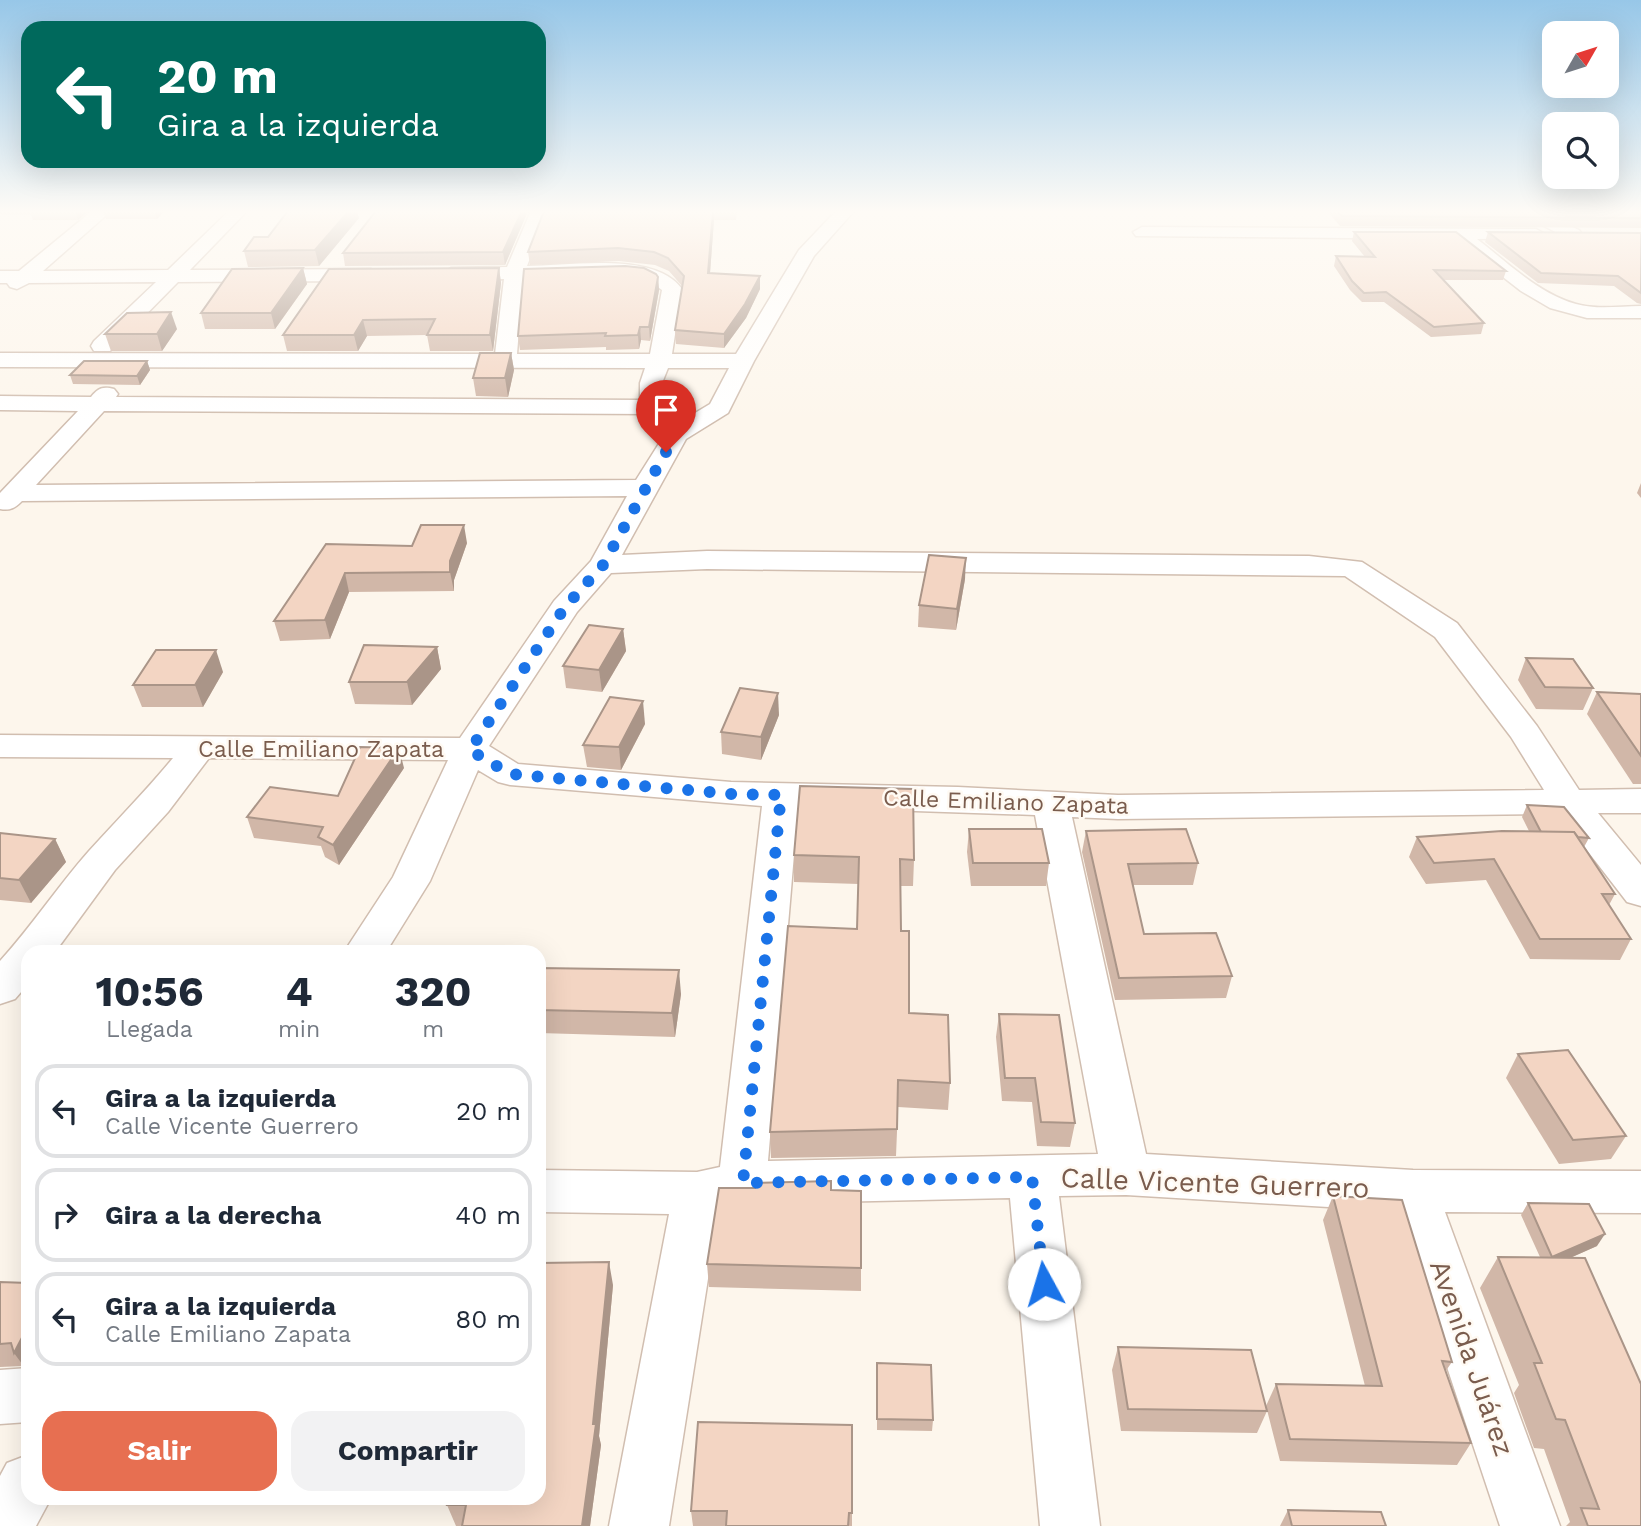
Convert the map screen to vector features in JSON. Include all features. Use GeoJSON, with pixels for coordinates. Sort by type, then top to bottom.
{"type":"FeatureCollection","features":[{"type":"Feature","properties":{"kind":"street"},"geometry":{"type":"LineString","coordinates":[[0,296],[17,282]]}},
{"type":"Feature","properties":{"kind":"street"},"geometry":{"type":"LineString","coordinates":[[85,361],[167,282]]}},
{"type":"Feature","properties":{"kind":"street"},"geometry":{"type":"LineString","coordinates":[[310,297],[320,282]]}},
{"type":"Feature","properties":{"kind":"street"},"geometry":{"type":"LineString","coordinates":[[506,358],[512,282]]}},
{"type":"Feature","properties":{"kind":"street"},"geometry":{"type":"LineString","coordinates":[[667,282],[672,289],[665,343],[651,383],[652,398],[667,414],[691,426]]}},
{"type":"Feature","properties":{"kind":"street"},"geometry":{"type":"LineString","coordinates":[[370,945],[411,881],[470,750],[565,607],[603,565],[644,488],[677,434],[720,408],[743,360],[789,282]]}},
{"type":"Feature","properties":{"kind":"street"},"geometry":{"type":"LineString","coordinates":[[1525,282],[1544,296],[1571,309],[1641,312]]}},
{"type":"Feature","properties":{"kind":"street"},"geometry":{"type":"LineString","coordinates":[[265,362],[280,340]]}},
{"type":"Feature","properties":{"kind":"street"},"geometry":{"type":"LineString","coordinates":[[0,360],[743,360]]}},
{"type":"Feature","properties":{"kind":"street"},"geometry":{"type":"LineString","coordinates":[[7,501],[133,362]]}},
{"type":"Feature","properties":{"kind":"street"},"geometry":{"type":"LineString","coordinates":[[322,406],[318,393],[340,362]]}},
{"type":"Feature","properties":{"kind":"street"},"geometry":{"type":"LineString","coordinates":[[0,403],[659,407]]}},
{"type":"Feature","properties":{"kind":"street"},"geometry":{"type":"LineString","coordinates":[[7,501],[644,488]]}},
{"type":"Feature","properties":{"kind":"street"},"geometry":{"type":"LineString","coordinates":[[603,565],[707,560],[1296,565],[1352,568],[1446,630],[1525,733],[1569,802],[1641,892]]}},
{"type":"Feature","properties":{"kind":"street","name":"Calle Emiliano Zapata"},"geometry":{"type":"LineString","coordinates":[[0,747],[470,750],[510,774],[731,794],[1118,807],[1318,802],[1396,806],[1641,801]]}},
{"type":"Feature","properties":{"kind":"street"},"geometry":{"type":"LineString","coordinates":[[37,945],[102,861],[155,804],[199,748]]}},
{"type":"Feature","properties":{"kind":"street"},"geometry":{"type":"LineString","coordinates":[[639,1526],[720,1188],[781,795]]}},
{"type":"Feature","properties":{"kind":"street"},"geometry":{"type":"LineString","coordinates":[[1051,804],[1126,1174]]}},
{"type":"Feature","properties":{"kind":"street"},"geometry":{"type":"LineString","coordinates":[[0,988],[21,965]]}},
{"type":"Feature","properties":{"kind":"street","name":"Calle Vicente Guerrero"},"geometry":{"type":"LineString","coordinates":[[546,1191],[720,1188],[1126,1174],[1413,1191],[1641,1192]]}},
{"type":"Feature","properties":{"kind":"street"},"geometry":{"type":"LineString","coordinates":[[1032,1177],[1069,1526]]}},
{"type":"Feature","properties":{"kind":"street","name":"Avenida Juárez"},"geometry":{"type":"LineString","coordinates":[[1413,1191],[1530,1526]]}},
{"type":"Feature","properties":{"kind":"street"},"geometry":{"type":"LineString","coordinates":[[0,1397],[21,1396]]}},
{"type":"Feature","properties":{"kind":"street"},"geometry":{"type":"LineString","coordinates":[[3,1526],[21,1496]]}},
{"type":"Feature","properties":{"kind":"building"},"geometry":{"type":"Polygon","coordinates":[[[223,282],[293,282],[271,313],[201,313],[223,282]]]}},
{"type":"Feature","properties":{"kind":"building"},"geometry":{"type":"Polygon","coordinates":[[[320,282],[497,282],[490,335],[427,335],[435,319],[363,320],[354,335],[283,335],[320,282]]]}},
{"type":"Feature","properties":{"kind":"building"},"geometry":{"type":"Polygon","coordinates":[[[523,282],[657,282],[649,327],[640,327],[638,335],[605,336],[606,333],[518,336],[523,282]]]}},
{"type":"Feature","properties":{"kind":"building"},"geometry":{"type":"Polygon","coordinates":[[[683,282],[757,282],[724,334],[675,330],[683,282]]]}},
{"type":"Feature","properties":{"kind":"building"},"geometry":{"type":"Polygon","coordinates":[[[1353,282],[1446,282],[1484,323],[1434,327],[1386,292],[1364,293],[1353,282]]]}},
{"type":"Feature","properties":{"kind":"building"},"geometry":{"type":"Polygon","coordinates":[[[1626,282],[1641,282],[1641,293],[1626,282]]]}},
{"type":"Feature","properties":{"kind":"building"},"geometry":{"type":"Polygon","coordinates":[[[171,312],[157,334],[105,334],[127,313],[171,312]]]}},
{"type":"Feature","properties":{"kind":"building"},"geometry":{"type":"Polygon","coordinates":[[[480,353],[511,353],[505,378],[473,378],[480,353]]]}},
{"type":"Feature","properties":{"kind":"building"},"geometry":{"type":"Polygon","coordinates":[[[84,361],[147,361],[137,376],[70,375],[84,361]]]}},
{"type":"Feature","properties":{"kind":"building"},"geometry":{"type":"Polygon","coordinates":[[[421,525],[464,525],[450,561],[450,572],[345,573],[325,620],[274,621],[326,544],[412,546],[421,525]]]}},
{"type":"Feature","properties":{"kind":"building"},"geometry":{"type":"Polygon","coordinates":[[[929,555],[966,558],[957,609],[919,605],[929,555]]]}},
{"type":"Feature","properties":{"kind":"building"},"geometry":{"type":"Polygon","coordinates":[[[589,625],[623,629],[599,670],[563,666],[589,625]]]}},
{"type":"Feature","properties":{"kind":"building"},"geometry":{"type":"Polygon","coordinates":[[[364,645],[437,647],[407,682],[349,682],[364,645]]]}},
{"type":"Feature","properties":{"kind":"building"},"geometry":{"type":"Polygon","coordinates":[[[156,650],[216,650],[195,685],[133,685],[156,650]]]}},
{"type":"Feature","properties":{"kind":"building"},"geometry":{"type":"Polygon","coordinates":[[[1526,658],[1573,659],[1593,688],[1545,687],[1526,658]]]}},
{"type":"Feature","properties":{"kind":"building"},"geometry":{"type":"Polygon","coordinates":[[[740,688],[778,693],[761,737],[721,732],[740,688]]]}},
{"type":"Feature","properties":{"kind":"building"},"geometry":{"type":"Polygon","coordinates":[[[1597,692],[1641,694],[1641,756],[1597,692]]]}},
{"type":"Feature","properties":{"kind":"building"},"geometry":{"type":"Polygon","coordinates":[[[610,697],[643,701],[619,747],[583,745],[610,697]]]}},
{"type":"Feature","properties":{"kind":"building"},"geometry":{"type":"Polygon","coordinates":[[[360,747],[399,748],[333,845],[318,837],[323,827],[247,817],[270,787],[338,796],[360,747]]]}},
{"type":"Feature","properties":{"kind":"building"},"geometry":{"type":"Polygon","coordinates":[[[800,786],[913,789],[914,860],[900,859],[901,931],[909,931],[909,1013],[948,1015],[950,1083],[898,1080],[897,1129],[770,1132],[788,926],[857,929],[859,857],[794,855],[800,786]]]}},
{"type":"Feature","properties":{"kind":"building"},"geometry":{"type":"Polygon","coordinates":[[[1527,805],[1564,807],[1589,838],[1578,837],[1574,832],[1541,832],[1527,805]]]}},
{"type":"Feature","properties":{"kind":"building"},"geometry":{"type":"Polygon","coordinates":[[[969,829],[1042,829],[1049,863],[973,863],[969,829]]]}},
{"type":"Feature","properties":{"kind":"building"},"geometry":{"type":"Polygon","coordinates":[[[1186,829],[1198,863],[1128,864],[1144,934],[1216,933],[1232,976],[1119,978],[1086,831],[1186,829]]]}},
{"type":"Feature","properties":{"kind":"building"},"geometry":{"type":"Polygon","coordinates":[[[1502,831],[1574,832],[1615,894],[1602,894],[1631,939],[1540,939],[1494,859],[1434,863],[1417,837],[1502,831]]]}},
{"type":"Feature","properties":{"kind":"building"},"geometry":{"type":"Polygon","coordinates":[[[0,833],[55,839],[19,880],[0,878],[0,833]]]}},
{"type":"Feature","properties":{"kind":"building"},"geometry":{"type":"Polygon","coordinates":[[[546,968],[679,970],[672,1013],[546,1010],[546,968]]]}},
{"type":"Feature","properties":{"kind":"building"},"geometry":{"type":"Polygon","coordinates":[[[999,1014],[1059,1015],[1075,1123],[1041,1122],[1035,1078],[1005,1078],[999,1014]]]}},
{"type":"Feature","properties":{"kind":"building"},"geometry":{"type":"Polygon","coordinates":[[[1568,1050],[1626,1136],[1573,1140],[1518,1054],[1568,1050]]]}},
{"type":"Feature","properties":{"kind":"building"},"geometry":{"type":"Polygon","coordinates":[[[831,1181],[831,1190],[861,1191],[861,1268],[707,1264],[719,1188],[755,1188],[755,1183],[831,1181]]]}},
{"type":"Feature","properties":{"kind":"building"},"geometry":{"type":"Polygon","coordinates":[[[1333,1196],[1402,1200],[1452,1362],[1442,1361],[1471,1443],[1290,1439],[1276,1384],[1382,1386],[1333,1196]]]}},
{"type":"Feature","properties":{"kind":"building"},"geometry":{"type":"Polygon","coordinates":[[[1528,1203],[1589,1204],[1605,1234],[1552,1257],[1528,1203]]]}},
{"type":"Feature","properties":{"kind":"building"},"geometry":{"type":"Polygon","coordinates":[[[1498,1257],[1585,1258],[1641,1384],[1641,1526],[1588,1526],[1581,1508],[1599,1509],[1565,1420],[1556,1419],[1534,1363],[1542,1363],[1498,1257]]]}},
{"type":"Feature","properties":{"kind":"building"},"geometry":{"type":"Polygon","coordinates":[[[609,1262],[593,1424],[596,1424],[582,1526],[462,1526],[466,1505],[546,1505],[546,1263],[609,1262]]]}},
{"type":"Feature","properties":{"kind":"building"},"geometry":{"type":"Polygon","coordinates":[[[0,1282],[21,1283],[21,1340],[14,1353],[11,1343],[0,1344],[0,1282]]]}},
{"type":"Feature","properties":{"kind":"building"},"geometry":{"type":"Polygon","coordinates":[[[1118,1347],[1251,1350],[1267,1411],[1128,1409],[1118,1347]]]}},
{"type":"Feature","properties":{"kind":"building"},"geometry":{"type":"Polygon","coordinates":[[[877,1363],[931,1365],[933,1420],[877,1419],[877,1363]]]}},
{"type":"Feature","properties":{"kind":"building"},"geometry":{"type":"Polygon","coordinates":[[[698,1422],[852,1425],[852,1513],[849,1513],[848,1526],[726,1526],[727,1511],[691,1511],[698,1422]]]}},
{"type":"Feature","properties":{"kind":"building"},"geometry":{"type":"Polygon","coordinates":[[[1288,1510],[1381,1512],[1386,1526],[1292,1526],[1288,1510]]]}},
{"type":"Feature","properties":{"kind":"route"},"geometry":{"type":"LineString","coordinates":[[666,452],[603,565],[565,607],[470,750],[510,774],[731,794],[781,795],[743,1183],[1032,1177],[1044,1284]]}}]}
